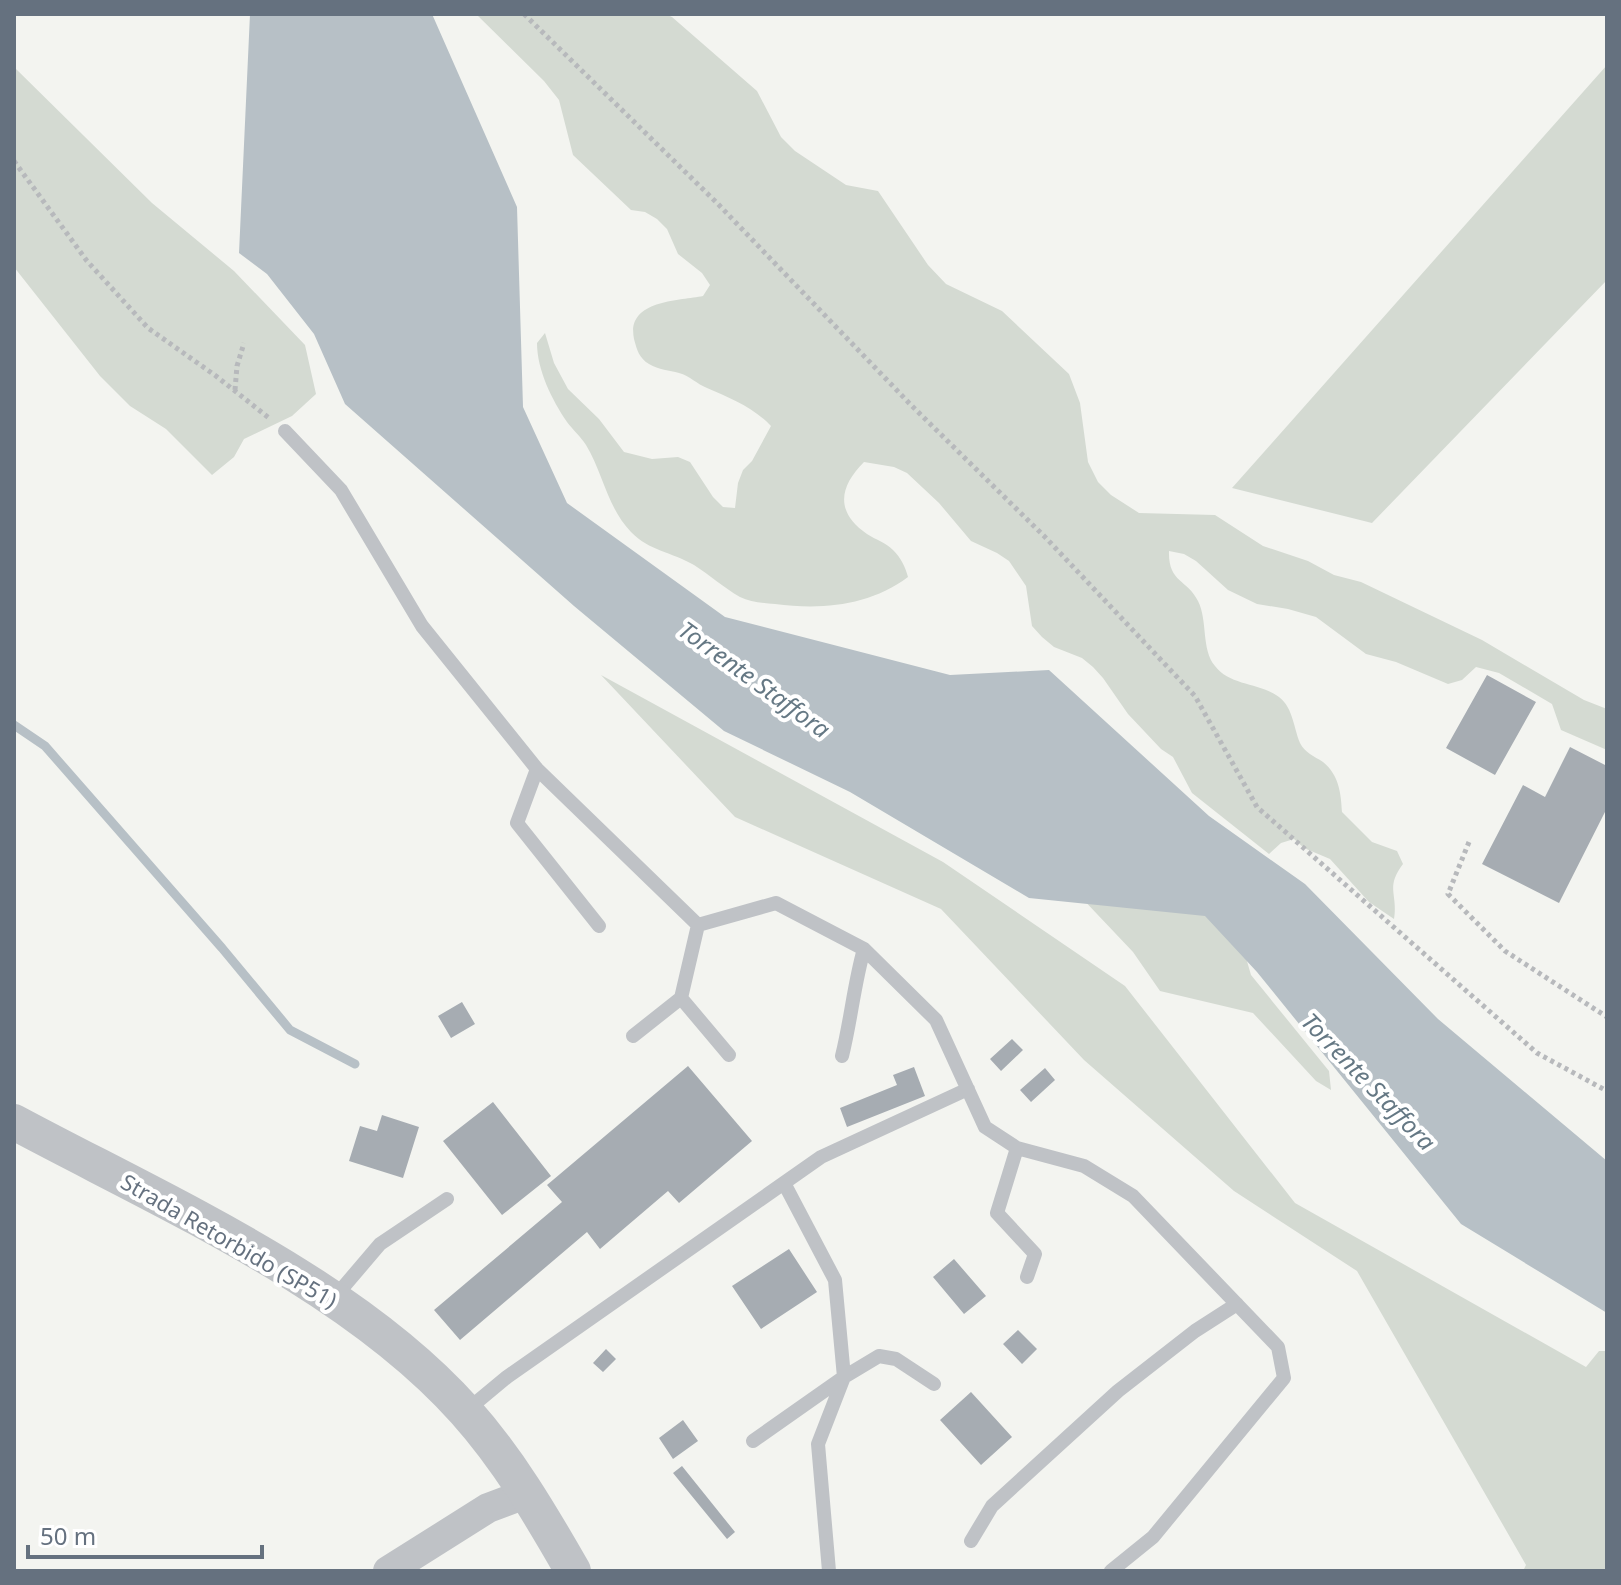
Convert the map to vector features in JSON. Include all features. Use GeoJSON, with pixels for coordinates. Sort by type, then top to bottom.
{"type":"FeatureCollection","features":[{"type":"Feature","properties":{"kind":"street","name":"Strada Retorbido (SP51)"},"geometry":{"type":"LineString","coordinates":[[14,1122],[236,1240],[334,1299],[420,1365],[466,1412],[528,1493],[573,1571]]}},
{"type":"Feature","properties":{"kind":"street"},"geometry":{"type":"LineString","coordinates":[[388,1571],[488,1508],[528,1493]]}},
{"type":"Feature","properties":{"kind":"lane"},"geometry":{"type":"LineString","coordinates":[[285,431],[341,490],[422,626],[537,769],[698,925]]}},
{"type":"Feature","properties":{"kind":"lane"},"geometry":{"type":"LineString","coordinates":[[537,769],[517,823],[599,926]]}},
{"type":"Feature","properties":{"kind":"lane"},"geometry":{"type":"LineString","coordinates":[[698,925],[776,903],[864,949],[936,1020],[985,1127],[1017,1148],[1084,1166],[1133,1196],[1278,1347],[1284,1378],[1153,1537],[1111,1571]]}},
{"type":"Feature","properties":{"kind":"lane"},"geometry":{"type":"LineString","coordinates":[[633,1036],[681,998],[698,925]]}},
{"type":"Feature","properties":{"kind":"lane"},"geometry":{"type":"LineString","coordinates":[[842,1056],[853,1009],[855,980],[864,949]]}},
{"type":"Feature","properties":{"kind":"lane"},"geometry":{"type":"LineString","coordinates":[[681,998],[729,1055]]}},
{"type":"Feature","properties":{"kind":"lane"},"geometry":{"type":"LineString","coordinates":[[466,1412],[507,1377],[821,1157],[968,1089]]}},
{"type":"Feature","properties":{"kind":"lane"},"geometry":{"type":"LineString","coordinates":[[1017,1148],[997,1213],[1035,1254],[1027,1277]]}},
{"type":"Feature","properties":{"kind":"lane"},"geometry":{"type":"LineString","coordinates":[[784,1183],[835,1280],[844,1377],[818,1444],[829,1571]]}},
{"type":"Feature","properties":{"kind":"lane"},"geometry":{"type":"LineString","coordinates":[[334,1299],[380,1244],[447,1199]]}},
{"type":"Feature","properties":{"kind":"lane"},"geometry":{"type":"LineString","coordinates":[[971,1541],[992,1506],[1118,1391],[1195,1331],[1237,1304]]}},
{"type":"Feature","properties":{"kind":"lane"},"geometry":{"type":"LineString","coordinates":[[753,1441],[879,1356],[896,1359],[934,1384]]}},
{"type":"Feature","properties":{"kind":"path"},"geometry":{"type":"LineString","coordinates":[[524,14],[717,203],[911,405],[1045,537],[1195,696],[1257,807],[1537,1053],[1607,1091]]}},
{"type":"Feature","properties":{"kind":"path"},"geometry":{"type":"LineString","coordinates":[[14,161],[87,261],[148,328],[285,431]]}},
{"type":"Feature","properties":{"kind":"path"},"geometry":{"type":"LineString","coordinates":[[235,391],[237,366],[244,343]]}},
{"type":"Feature","properties":{"kind":"path"},"geometry":{"type":"LineString","coordinates":[[1469,842],[1448,894],[1505,951],[1607,1017]]}},
{"type":"Feature","properties":{"kind":"shaded area"},"geometry":{"type":"Polygon","coordinates":[[[476,14],[665,14],[672,17],[757,91],[781,137],[795,151],[846,185],[878,191],[928,265],[946,284],[1002,311],[1069,374],[1080,403],[1088,462],[1098,482],[1111,495],[1139,513],[1215,515],[1263,546],[1308,561],[1334,575],[1361,582],[1482,640],[1584,700],[1607,709],[1607,750],[1561,730],[1552,704],[1499,673],[1476,667],[1462,680],[1448,684],[1396,662],[1366,654],[1316,617],[1257,604],[1228,590],[1196,561],[1169,551],[1175,575],[1198,601],[1208,651],[1215,666],[1228,677],[1269,691],[1282,699],[1302,746],[1323,762],[1336,779],[1342,812],[1372,842],[1397,851],[1403,864],[1393,885],[1394,919],[1369,902],[1330,859],[1304,848],[1294,839],[1281,843],[1269,854],[1192,793],[1173,757],[1161,749],[1128,714],[1093,667],[1082,658],[1054,647],[1032,626],[1026,586],[1009,561],[971,541],[939,503],[907,473],[894,467],[864,462],[849,481],[844,499],[850,517],[867,534],[893,550],[908,577],[861,600],[827,606],[793,606],[748,600],[694,565],[645,543],[631,532],[616,512],[586,445],[567,422],[551,394],[543,374],[537,343],[545,333],[554,363],[568,389],[599,419],[624,452],[652,459],[678,457],[690,462],[723,507],[735,508],[743,470],[752,461],[771,426],[741,404],[683,374],[653,366],[641,356],[634,339],[638,317],[656,305],[703,296],[710,285],[702,273],[678,254],[667,229],[657,219],[645,212],[631,210],[573,155],[559,100],[544,81],[476,14]]]}},
{"type":"Feature","properties":{"kind":"shaded area"},"geometry":{"type":"Polygon","coordinates":[[[1607,65],[1607,280],[1372,523],[1232,488],[1607,65]]]}},
{"type":"Feature","properties":{"kind":"shaded area"},"geometry":{"type":"Polygon","coordinates":[[[14,67],[152,203],[234,271],[305,345],[316,394],[292,416],[244,439],[234,457],[212,475],[166,429],[130,406],[100,376],[14,267],[14,67]]]}},
{"type":"Feature","properties":{"kind":"shaded area"},"geometry":{"type":"Polygon","coordinates":[[[601,675],[943,862],[1125,986],[1295,1203],[1586,1367],[1599,1351],[1607,1351],[1607,1571],[1523,1571],[1526,1565],[1357,1271],[1234,1191],[1084,1060],[941,909],[735,817],[601,675]]]}},
{"type":"Feature","properties":{"kind":"shaded area"},"geometry":{"type":"Polygon","coordinates":[[[1135,844],[1242,944],[1251,975],[1329,1071],[1331,1090],[1316,1081],[1253,1013],[1160,991],[1133,952],[1079,895],[1135,844]]]}},
{"type":"Feature","properties":{"kind":"water","name":"Torrente Staffora"},"geometry":{"type":"Polygon","coordinates":[[[250,14],[432,14],[517,207],[523,407],[567,503],[725,617],[950,675],[1049,670],[1209,816],[1305,884],[1438,1019],[1607,1161],[1607,1313],[1461,1224],[1257,972],[1205,916],[1029,898],[850,792],[724,731],[574,606],[345,404],[314,334],[267,274],[239,253],[250,14]]]}},
{"type":"Feature","properties":{"kind":"building"},"geometry":{"type":"Polygon","coordinates":[[[1487,675],[1536,702],[1495,775],[1446,748],[1487,675]]]}},
{"type":"Feature","properties":{"kind":"building"},"geometry":{"type":"Polygon","coordinates":[[[1570,747],[1607,766],[1607,808],[1559,903],[1482,864],[1523,785],[1545,797],[1570,747]]]}},
{"type":"Feature","properties":{"kind":"building"},"geometry":{"type":"Polygon","coordinates":[[[462,1002],[475,1024],[451,1038],[438,1016],[462,1002]]]}},
{"type":"Feature","properties":{"kind":"building"},"geometry":{"type":"Polygon","coordinates":[[[1012,1039],[1023,1050],[1001,1071],[990,1059],[1012,1039]]]}},
{"type":"Feature","properties":{"kind":"building"},"geometry":{"type":"Polygon","coordinates":[[[688,1066],[752,1141],[679,1203],[668,1191],[600,1249],[587,1232],[460,1340],[434,1310],[562,1202],[547,1185],[688,1066]]]}},
{"type":"Feature","properties":{"kind":"building"},"geometry":{"type":"Polygon","coordinates":[[[914,1067],[925,1096],[847,1127],[840,1108],[897,1085],[893,1075],[914,1067]]]}},
{"type":"Feature","properties":{"kind":"building"},"geometry":{"type":"Polygon","coordinates":[[[1045,1068],[1055,1080],[1031,1102],[1020,1090],[1045,1068]]]}},
{"type":"Feature","properties":{"kind":"building"},"geometry":{"type":"Polygon","coordinates":[[[493,1102],[551,1176],[502,1215],[443,1141],[493,1102]]]}},
{"type":"Feature","properties":{"kind":"building"},"geometry":{"type":"Polygon","coordinates":[[[382,1115],[419,1127],[403,1178],[349,1161],[360,1126],[377,1131],[382,1115]]]}},
{"type":"Feature","properties":{"kind":"building"},"geometry":{"type":"Polygon","coordinates":[[[789,1249],[817,1292],[761,1329],[732,1286],[789,1249]]]}},
{"type":"Feature","properties":{"kind":"building"},"geometry":{"type":"Polygon","coordinates":[[[954,1259],[986,1296],[964,1314],[933,1277],[954,1259]]]}},
{"type":"Feature","properties":{"kind":"building"},"geometry":{"type":"Polygon","coordinates":[[[1018,1330],[1037,1349],[1022,1364],[1003,1344],[1018,1330]]]}},
{"type":"Feature","properties":{"kind":"building"},"geometry":{"type":"Polygon","coordinates":[[[606,1349],[616,1359],[603,1372],[593,1363],[606,1349]]]}},
{"type":"Feature","properties":{"kind":"building"},"geometry":{"type":"Polygon","coordinates":[[[971,1392],[1012,1437],[981,1465],[940,1420],[971,1392]]]}},
{"type":"Feature","properties":{"kind":"building"},"geometry":{"type":"Polygon","coordinates":[[[683,1420],[698,1441],[673,1459],[659,1438],[683,1420]]]}},
{"type":"Feature","properties":{"kind":"building"},"geometry":{"type":"Polygon","coordinates":[[[682,1466],[735,1532],[727,1539],[673,1473],[682,1466]]]}},
{"type":"Feature","properties":{"kind":"waterway"},"geometry":{"type":"LineString","coordinates":[[14,725],[45,746],[290,1030],[355,1064]]}}]}
